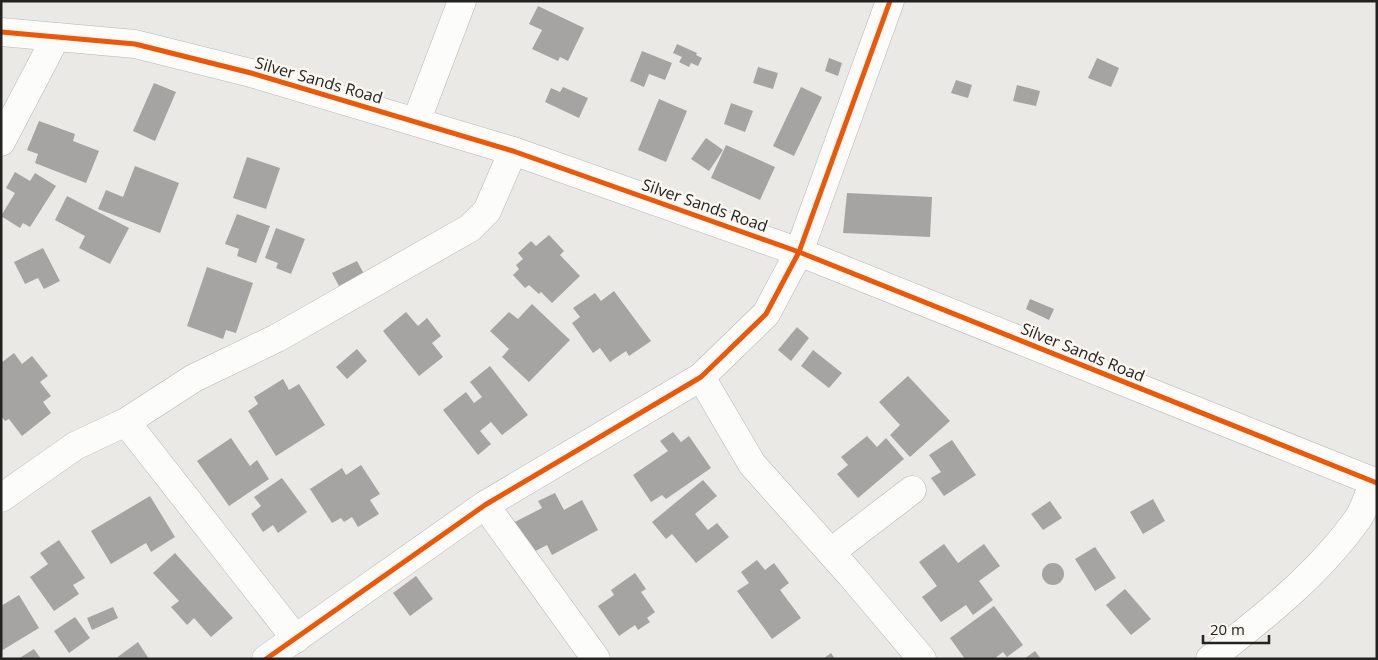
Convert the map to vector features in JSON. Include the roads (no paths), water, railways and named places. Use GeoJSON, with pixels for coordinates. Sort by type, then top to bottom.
{"type":"FeatureCollection","features":[{"type":"Feature","properties":{"kind":"street"},"geometry":{"type":"LineString","coordinates":[[416,122],[462,1]]}},
{"type":"Feature","properties":{"kind":"street"},"geometry":{"type":"LineString","coordinates":[[266,659],[484,505],[701,377],[766,314],[799,252],[890,1]]}},
{"type":"Feature","properties":{"kind":"street","name":"Silver Sands Road"},"geometry":{"type":"LineString","coordinates":[[1,32],[135,44],[251,73],[514,151],[799,252],[1375,483]]}},
{"type":"Feature","properties":{"kind":"street"},"geometry":{"type":"LineString","coordinates":[[1,142],[56,37]]}},
{"type":"Feature","properties":{"kind":"street"},"geometry":{"type":"LineString","coordinates":[[1,498],[75,446],[126,422],[194,378],[277,338],[470,228],[487,211],[514,151]]}},
{"type":"Feature","properties":{"kind":"street"},"geometry":{"type":"LineString","coordinates":[[701,377],[752,464],[831,552],[922,659]]}},
{"type":"Feature","properties":{"kind":"street"},"geometry":{"type":"LineString","coordinates":[[126,422],[296,639]]}},
{"type":"Feature","properties":{"kind":"street"},"geometry":{"type":"LineString","coordinates":[[1210,659],[1254,625],[1320,565],[1360,515],[1375,483]]}},
{"type":"Feature","properties":{"kind":"street"},"geometry":{"type":"LineString","coordinates":[[831,552],[912,490]]}},
{"type":"Feature","properties":{"kind":"street"},"geometry":{"type":"LineString","coordinates":[[484,505],[596,659]]}}]}
